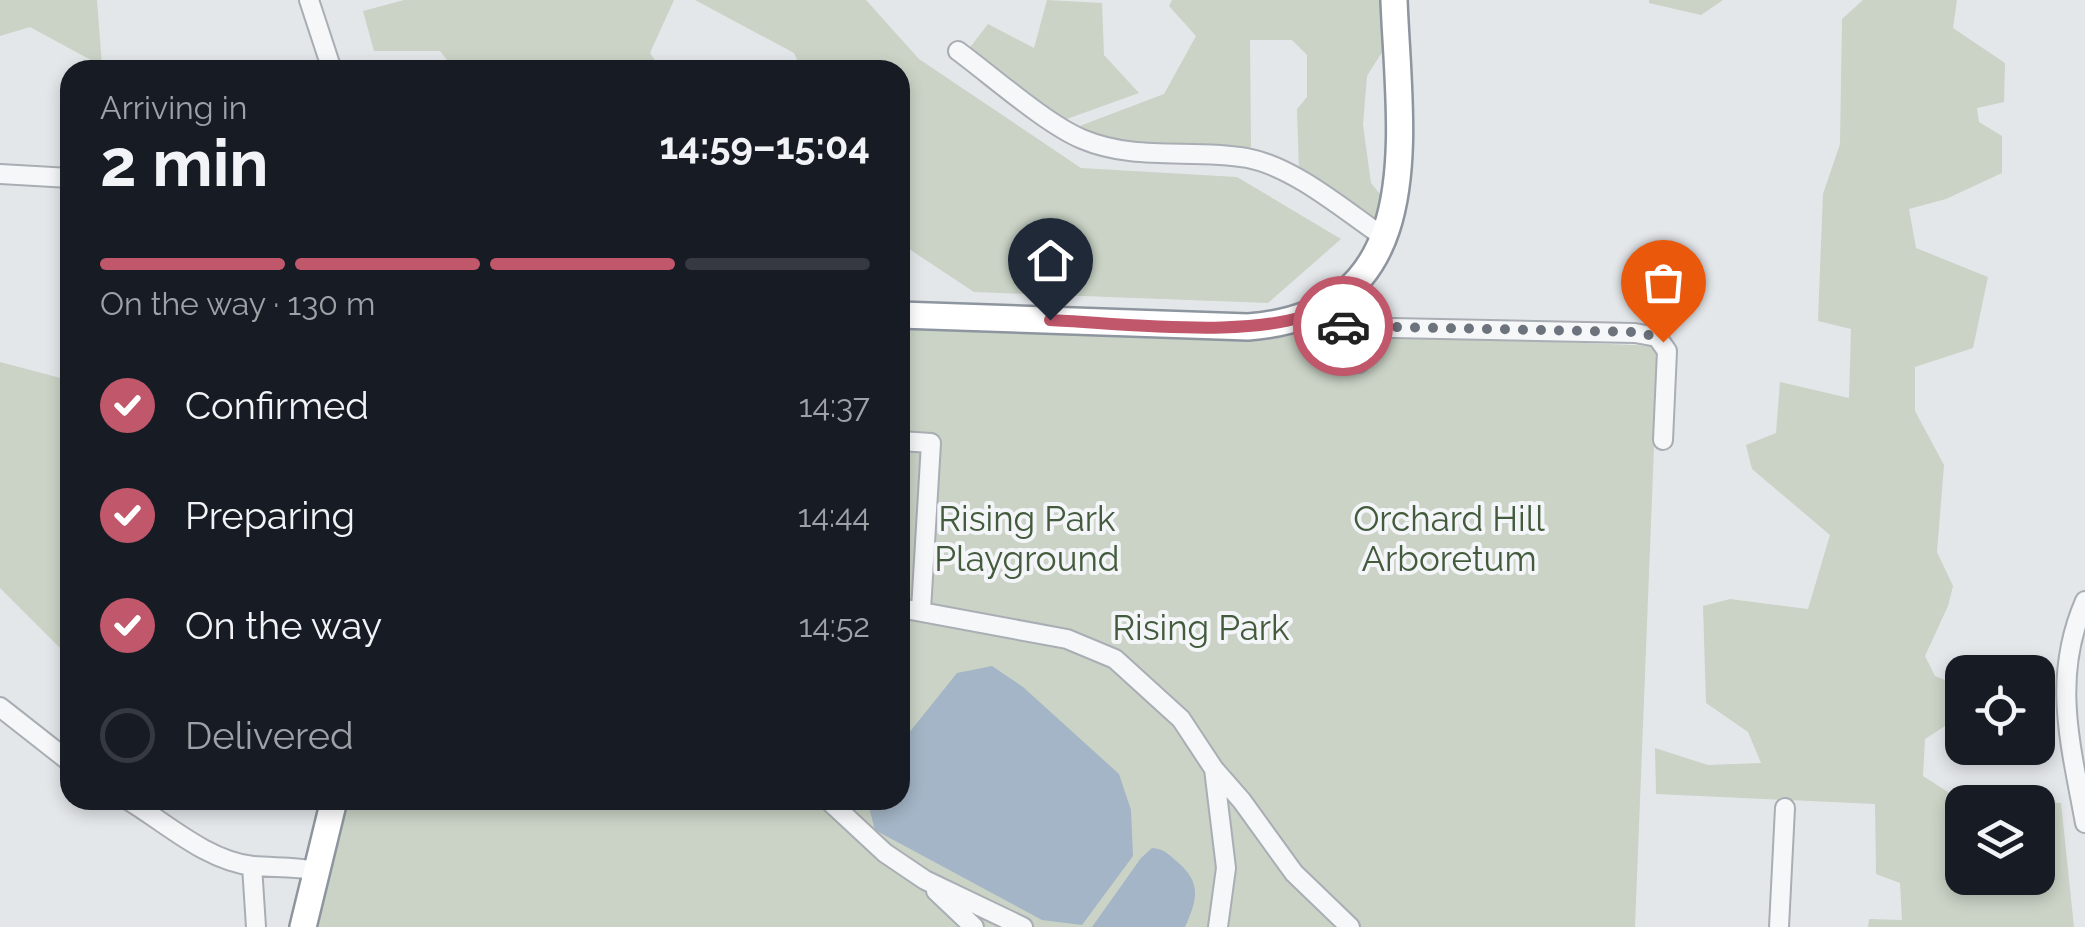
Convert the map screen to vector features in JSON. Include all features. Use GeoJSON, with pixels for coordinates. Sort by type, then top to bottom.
{"type":"FeatureCollection","features":[{"type":"Feature","properties":{"kind":"highway"},"geometry":{"type":"LineString","coordinates":[[910,315],[1248,327],[1270,326],[1323,309],[1364,276],[1393,215],[1399,178],[1394,0]]}},
{"type":"Feature","properties":{"kind":"highway"},"geometry":{"type":"LineString","coordinates":[[303,927],[331,810]]}},
{"type":"Feature","properties":{"kind":"street"},"geometry":{"type":"LineString","coordinates":[[309,0],[329,60]]}},
{"type":"Feature","properties":{"kind":"street"},"geometry":{"type":"LineString","coordinates":[[958,52],[1079,138],[1133,154],[1222,155],[1280,168],[1385,238]]}},
{"type":"Feature","properties":{"kind":"street"},"geometry":{"type":"LineString","coordinates":[[0,174],[60,177]]}},
{"type":"Feature","properties":{"kind":"street"},"geometry":{"type":"LineString","coordinates":[[1323,309],[1359,363]]}},
{"type":"Feature","properties":{"kind":"street"},"geometry":{"type":"LineString","coordinates":[[1323,309],[1344,327],[1635,332],[1657,337],[1666,349],[1667,362],[1663,440]]}},
{"type":"Feature","properties":{"kind":"street"},"geometry":{"type":"LineString","coordinates":[[910,442],[931,443],[921,610]]}},
{"type":"Feature","properties":{"kind":"street"},"geometry":{"type":"LineString","coordinates":[[2085,602],[2072,636],[2065,693],[2066,722],[2085,823]]}},
{"type":"Feature","properties":{"kind":"street"},"geometry":{"type":"LineString","coordinates":[[910,609],[1067,639],[1115,658],[1181,719],[1294,873],[1350,927]]}},
{"type":"Feature","properties":{"kind":"street"},"geometry":{"type":"LineString","coordinates":[[0,708],[60,754]]}},
{"type":"Feature","properties":{"kind":"street"},"geometry":{"type":"LineString","coordinates":[[1214,769],[1226,868],[1218,927]]}},
{"type":"Feature","properties":{"kind":"street"},"geometry":{"type":"LineString","coordinates":[[1779,927],[1785,808]]}},
{"type":"Feature","properties":{"kind":"street"},"geometry":{"type":"LineString","coordinates":[[144,810],[211,853],[252,866],[316,871]]}},
{"type":"Feature","properties":{"kind":"street"},"geometry":{"type":"LineString","coordinates":[[838,810],[884,854],[925,880],[1023,927]]}},
{"type":"Feature","properties":{"kind":"street"},"geometry":{"type":"LineString","coordinates":[[252,866],[256,927]]}},
{"type":"Feature","properties":{"kind":"street"},"geometry":{"type":"LineString","coordinates":[[925,880],[974,927]]}},
{"type":"Feature","properties":{"kind":"green space"},"geometry":{"type":"Polygon","coordinates":[[[0,0],[97,0],[102,60],[91,60],[30,27],[0,36],[0,0]]]}},
{"type":"Feature","properties":{"kind":"green space"},"geometry":{"type":"Polygon","coordinates":[[[404,0],[674,0],[650,53],[655,60],[447,60],[440,51],[374,51],[363,11],[404,0]]]}},
{"type":"Feature","properties":{"kind":"green space"},"geometry":{"type":"Polygon","coordinates":[[[695,0],[866,0],[919,59],[1081,168],[1237,177],[1341,239],[1268,303],[974,292],[910,250],[910,60],[797,60],[794,53],[695,0]]]}},
{"type":"Feature","properties":{"kind":"green space"},"geometry":{"type":"Polygon","coordinates":[[[1047,0],[1102,3],[1104,55],[1139,93],[1064,120],[968,50],[988,24],[1034,48],[1047,0]]]}},
{"type":"Feature","properties":{"kind":"green space"},"geometry":{"type":"Polygon","coordinates":[[[1172,0],[1382,0],[1384,49],[1367,76],[1363,125],[1371,183],[1385,200],[1372,223],[1299,171],[1297,109],[1307,97],[1307,55],[1292,40],[1250,40],[1251,147],[1110,144],[1077,127],[1164,94],[1196,36],[1169,6],[1172,0]]]}},
{"type":"Feature","properties":{"kind":"green space"},"geometry":{"type":"Polygon","coordinates":[[[1649,0],[1723,0],[1701,15],[1649,0]]]}},
{"type":"Feature","properties":{"kind":"green space"},"geometry":{"type":"Polygon","coordinates":[[[1863,0],[1957,0],[1953,28],[2005,63],[2004,102],[1977,108],[1979,122],[2002,136],[2002,173],[1946,199],[1909,209],[1916,248],[1988,277],[1973,348],[1915,367],[1915,411],[1944,465],[1937,552],[1953,586],[1925,656],[1935,676],[1945,680],[1945,726],[1925,739],[1923,776],[1945,790],[1945,895],[2055,895],[2055,803],[2061,803],[2074,927],[1868,927],[1869,919],[1902,920],[1900,883],[1876,874],[1875,804],[1656,794],[1655,748],[1708,765],[1761,763],[1748,732],[1706,703],[1703,606],[1730,599],[1808,609],[1830,535],[1752,469],[1746,445],[1776,433],[1780,382],[1849,398],[1851,329],[1818,321],[1823,194],[1840,144],[1842,19],[1863,0]]]}},
{"type":"Feature","properties":{"kind":"green space","name":"Rising Park"},"geometry":{"type":"Polygon","coordinates":[[[910,320],[1658,346],[1635,927],[303,927],[332,810],[910,810],[910,320]]]}},
{"type":"Feature","properties":{"kind":"green space"},"geometry":{"type":"Polygon","coordinates":[[[0,362],[60,378],[60,648],[0,588],[0,362]]]}},
{"type":"Feature","properties":{"kind":"water"},"geometry":{"type":"Polygon","coordinates":[[[992,666],[1023,687],[1119,774],[1131,810],[1133,856],[1082,925],[1042,920],[875,830],[870,810],[910,810],[910,732],[957,673],[992,666]]]}},
{"type":"Feature","properties":{"kind":"water"},"geometry":{"type":"Polygon","coordinates":[[[1152,848],[1169,854],[1193,882],[1195,898],[1185,927],[1092,927],[1141,858],[1152,848]]]}},
{"type":"Feature","properties":{"kind":"way so far"},"geometry":{"type":"LineString","coordinates":[[1343,326],[1635,332],[1663,342]]}},
{"type":"Feature","properties":{"kind":"route"},"geometry":{"type":"LineString","coordinates":[[1050,320],[1270,326],[1327,306],[1343,326]]}},
{"type":"Feature","properties":{"kind":"park label","name":"Rising Park Playground"},"geometry":{"type":"Point","coordinates":[1027,538]}},
{"type":"Feature","properties":{"kind":"park label","name":"Orchard Hill Arboretum"},"geometry":{"type":"Point","coordinates":[1449,538]}}]}
